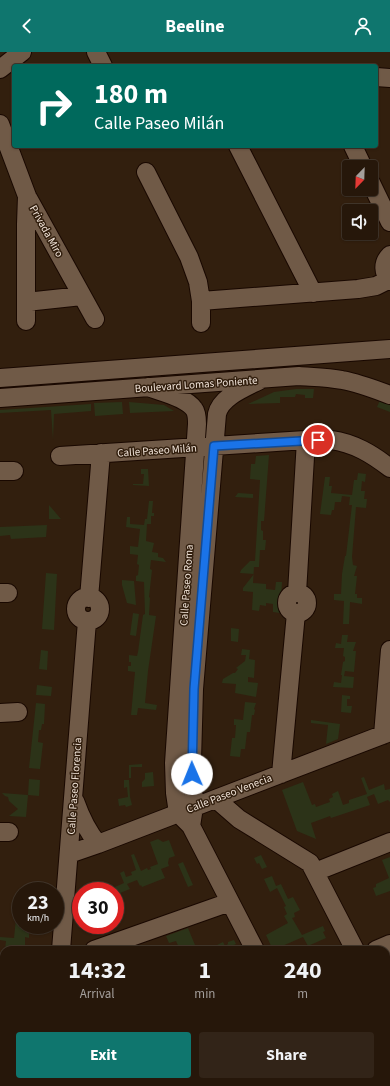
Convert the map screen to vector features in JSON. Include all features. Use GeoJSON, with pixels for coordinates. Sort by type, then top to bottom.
{"type":"FeatureCollection","features":[{"type":"Feature","properties":{"kind":"street"},"geometry":{"type":"LineString","coordinates":[[0,69],[22,52]]}},
{"type":"Feature","properties":{"kind":"street"},"geometry":{"type":"LineString","coordinates":[[96,52],[102,64]]}},
{"type":"Feature","properties":{"kind":"street"},"geometry":{"type":"LineString","coordinates":[[378,77],[390,78]]}},
{"type":"Feature","properties":{"kind":"street"},"geometry":{"type":"LineString","coordinates":[[2,132],[27,196]]}},
{"type":"Feature","properties":{"kind":"street"},"geometry":{"type":"LineString","coordinates":[[239,148],[314,292]]}},
{"type":"Feature","properties":{"kind":"street"},"geometry":{"type":"LineString","coordinates":[[354,148],[360,160]]}},
{"type":"Feature","properties":{"kind":"street"},"geometry":{"type":"LineString","coordinates":[[146,172],[188,257],[198,282],[201,301],[201,323]]}},
{"type":"Feature","properties":{"kind":"street","name":"Privada Miro"},"geometry":{"type":"LineString","coordinates":[[27,196],[95,319]]}},
{"type":"Feature","properties":{"kind":"street","name":"Privada Miro"},"geometry":{"type":"LineString","coordinates":[[26,321],[27,196]]}},
{"type":"Feature","properties":{"kind":"street"},"geometry":{"type":"LineString","coordinates":[[377,196],[390,222]]}},
{"type":"Feature","properties":{"kind":"street"},"geometry":{"type":"LineString","coordinates":[[201,301],[358,289],[376,286],[389,281],[385,274],[384,268],[390,255]]}},
{"type":"Feature","properties":{"kind":"street"},"geometry":{"type":"LineString","coordinates":[[26,302],[82,296]]}},
{"type":"Feature","properties":{"kind":"street","name":"Boulevard Lomas Poniente"},"geometry":{"type":"LineString","coordinates":[[0,378],[390,349]]}},
{"type":"Feature","properties":{"kind":"street","name":"Boulevard Lomas Poniente"},"geometry":{"type":"LineString","coordinates":[[0,398],[299,376],[323,377],[342,380],[360,384],[390,395]]}},
{"type":"Feature","properties":{"kind":"street"},"geometry":{"type":"LineString","coordinates":[[148,387],[177,397],[193,407],[219,407],[228,398],[262,379]]}},
{"type":"Feature","properties":{"kind":"street","name":"Calle Paseo Roma"},"geometry":{"type":"LineString","coordinates":[[186,810],[175,793],[174,763],[196,447],[197,424],[196,413],[193,407]]}},
{"type":"Feature","properties":{"kind":"street","name":"Calle Paseo Roma"},"geometry":{"type":"LineString","coordinates":[[186,810],[192,760],[194,689],[214,446],[219,407]]}},
{"type":"Feature","properties":{"kind":"street"},"geometry":{"type":"LineString","coordinates":[[281,774],[296,613],[289,609],[286,602],[290,595],[297,593],[306,440]]}},
{"type":"Feature","properties":{"kind":"street","name":"Calle Paseo Milán"},"geometry":{"type":"LineString","coordinates":[[60,456],[306,440],[331,440],[356,446],[372,454],[390,468]]}},
{"type":"Feature","properties":{"kind":"street","name":"Calle Paseo Florencia"},"geometry":{"type":"LineString","coordinates":[[61,946],[87,621],[95,619],[100,611],[97,602],[89,598],[101,453]]}},
{"type":"Feature","properties":{"kind":"street"},"geometry":{"type":"LineString","coordinates":[[386,734],[390,650]]}},
{"type":"Feature","properties":{"kind":"street"},"geometry":{"type":"LineString","coordinates":[[0,713],[18,712]]}},
{"type":"Feature","properties":{"kind":"street","name":"Calle Paseo Venecia"},"geometry":{"type":"LineString","coordinates":[[68,854],[98,844],[386,734]]}},
{"type":"Feature","properties":{"kind":"street"},"geometry":{"type":"LineString","coordinates":[[73,796],[83,823],[98,844]]}},
{"type":"Feature","properties":{"kind":"street"},"geometry":{"type":"LineString","coordinates":[[216,799],[239,819],[310,863],[353,946]]}},
{"type":"Feature","properties":{"kind":"street"},"geometry":{"type":"LineString","coordinates":[[186,810],[190,826],[253,946]]}},
{"type":"Feature","properties":{"kind":"street"},"geometry":{"type":"LineString","coordinates":[[315,872],[390,842]]}},
{"type":"Feature","properties":{"kind":"street"},"geometry":{"type":"LineString","coordinates":[[105,946],[230,902]]}},
{"type":"Feature","properties":{"kind":"green space"},"geometry":{"type":"Polygon","coordinates":[[[296,389],[314,389],[313,398],[305,398],[305,395],[296,394],[295,397],[280,397],[280,403],[248,404],[274,392],[296,389]]]}},
{"type":"Feature","properties":{"kind":"green space"},"geometry":{"type":"Polygon","coordinates":[[[380,400],[390,405],[390,412],[377,407],[380,400]]]}},
{"type":"Feature","properties":{"kind":"green space"},"geometry":{"type":"Polygon","coordinates":[[[122,402],[123,414],[95,416],[94,403],[122,402]]]}},
{"type":"Feature","properties":{"kind":"green space"},"geometry":{"type":"Polygon","coordinates":[[[129,402],[164,405],[174,411],[130,413],[129,402]]]}},
{"type":"Feature","properties":{"kind":"green space"},"geometry":{"type":"Polygon","coordinates":[[[91,404],[91,411],[54,414],[53,440],[51,410],[0,413],[0,410],[91,404]]]}},
{"type":"Feature","properties":{"kind":"green space"},"geometry":{"type":"Polygon","coordinates":[[[269,455],[264,521],[261,521],[263,540],[266,540],[265,550],[260,550],[259,567],[254,567],[254,574],[240,573],[250,561],[255,561],[260,480],[250,479],[251,464],[255,464],[256,456],[269,455]]]}},
{"type":"Feature","properties":{"kind":"green space"},"geometry":{"type":"Polygon","coordinates":[[[141,469],[148,469],[149,486],[133,485],[143,484],[144,474],[141,474],[141,469]]]}},
{"type":"Feature","properties":{"kind":"green space"},"geometry":{"type":"Polygon","coordinates":[[[358,473],[366,474],[365,482],[362,481],[361,491],[365,491],[364,499],[367,499],[366,508],[356,507],[352,557],[353,565],[357,566],[354,576],[357,576],[355,594],[357,594],[357,598],[362,598],[362,604],[350,602],[349,624],[343,624],[344,601],[334,600],[334,594],[341,594],[342,574],[346,556],[352,505],[349,505],[350,497],[342,496],[341,502],[335,502],[334,510],[332,510],[331,515],[320,514],[325,477],[330,477],[329,486],[332,486],[331,493],[352,495],[354,480],[357,480],[358,473]]]}},
{"type":"Feature","properties":{"kind":"green space"},"geometry":{"type":"Polygon","coordinates":[[[238,493],[253,494],[253,498],[235,497],[238,493]]]}},
{"type":"Feature","properties":{"kind":"green space"},"geometry":{"type":"Polygon","coordinates":[[[149,501],[153,501],[152,513],[154,513],[154,516],[151,516],[151,524],[147,524],[146,541],[154,543],[152,552],[158,553],[158,557],[163,558],[166,562],[151,560],[150,569],[152,570],[149,615],[156,616],[145,703],[157,705],[156,710],[138,708],[137,715],[131,715],[135,672],[128,671],[128,666],[131,666],[131,662],[129,662],[129,655],[137,656],[143,615],[145,614],[144,582],[136,581],[139,565],[137,564],[138,555],[130,554],[130,546],[138,547],[140,529],[126,527],[127,517],[130,517],[130,524],[144,525],[145,519],[147,519],[149,501]]]}},
{"type":"Feature","properties":{"kind":"green space"},"geometry":{"type":"Polygon","coordinates":[[[49,505],[61,519],[49,519],[49,505]]]}},
{"type":"Feature","properties":{"kind":"green space"},"geometry":{"type":"Polygon","coordinates":[[[47,525],[46,537],[11,539],[10,535],[0,536],[0,527],[47,525]]]}},
{"type":"Feature","properties":{"kind":"green space"},"geometry":{"type":"Polygon","coordinates":[[[46,573],[57,574],[54,630],[42,629],[46,573]]]}},
{"type":"Feature","properties":{"kind":"green space"},"geometry":{"type":"Polygon","coordinates":[[[254,575],[253,583],[266,584],[266,589],[275,590],[276,582],[282,582],[280,613],[273,612],[273,604],[266,603],[266,606],[260,605],[259,611],[252,610],[253,592],[243,591],[243,588],[254,575]]]}},
{"type":"Feature","properties":{"kind":"green space"},"geometry":{"type":"Polygon","coordinates":[[[122,580],[134,581],[136,605],[127,603],[122,580]]]}},
{"type":"Feature","properties":{"kind":"green space"},"geometry":{"type":"Polygon","coordinates":[[[133,613],[139,614],[136,636],[130,635],[133,613]]]}},
{"type":"Feature","properties":{"kind":"green space"},"geometry":{"type":"Polygon","coordinates":[[[231,628],[239,629],[238,642],[231,641],[231,628]]]}},
{"type":"Feature","properties":{"kind":"green space"},"geometry":{"type":"Polygon","coordinates":[[[342,635],[348,635],[347,642],[356,642],[353,651],[356,651],[354,672],[345,671],[344,676],[354,677],[353,688],[333,687],[334,682],[341,683],[343,662],[345,661],[345,657],[343,656],[344,648],[335,648],[336,643],[341,644],[342,635]]]}},
{"type":"Feature","properties":{"kind":"green space"},"geometry":{"type":"Polygon","coordinates":[[[242,649],[250,650],[249,659],[255,660],[254,678],[248,677],[248,682],[258,683],[256,697],[235,693],[236,684],[222,683],[223,679],[235,673],[238,669],[236,668],[245,661],[246,655],[241,655],[242,649]]]}},
{"type":"Feature","properties":{"kind":"green space"},"geometry":{"type":"Polygon","coordinates":[[[41,650],[48,651],[47,670],[39,669],[41,650]]]}},
{"type":"Feature","properties":{"kind":"green space"},"geometry":{"type":"Polygon","coordinates":[[[37,685],[52,687],[51,696],[36,695],[37,685]]]}},
{"type":"Feature","properties":{"kind":"green space"},"geometry":{"type":"Polygon","coordinates":[[[342,695],[350,696],[350,699],[347,699],[347,706],[352,706],[351,713],[341,712],[342,695]]]}},
{"type":"Feature","properties":{"kind":"green space"},"geometry":{"type":"Polygon","coordinates":[[[245,702],[256,703],[254,715],[252,715],[250,732],[247,732],[245,749],[241,749],[240,757],[230,756],[232,738],[235,738],[236,725],[234,725],[234,719],[243,720],[245,702]]]}},
{"type":"Feature","properties":{"kind":"green space"},"geometry":{"type":"Polygon","coordinates":[[[36,703],[45,704],[44,724],[42,724],[41,730],[39,730],[38,742],[43,743],[40,769],[29,768],[36,703]]]}},
{"type":"Feature","properties":{"kind":"green space"},"geometry":{"type":"Polygon","coordinates":[[[311,720],[340,724],[338,739],[326,744],[328,725],[311,723],[311,720]]]}},
{"type":"Feature","properties":{"kind":"green space"},"geometry":{"type":"Polygon","coordinates":[[[142,764],[142,767],[131,767],[131,778],[129,778],[129,765],[142,764]]]}},
{"type":"Feature","properties":{"kind":"green space"},"geometry":{"type":"Polygon","coordinates":[[[153,772],[154,786],[142,787],[142,782],[145,779],[145,773],[153,772]]]}},
{"type":"Feature","properties":{"kind":"green space"},"geometry":{"type":"Polygon","coordinates":[[[364,777],[369,790],[384,784],[385,790],[390,789],[390,802],[388,800],[378,804],[374,794],[367,797],[370,805],[311,823],[316,839],[297,831],[282,790],[303,782],[312,805],[315,804],[316,807],[330,802],[329,799],[333,797],[332,794],[338,791],[343,805],[349,803],[349,800],[367,794],[361,778],[364,777]]]}},
{"type":"Feature","properties":{"kind":"green space"},"geometry":{"type":"Polygon","coordinates":[[[29,779],[40,780],[39,796],[28,795],[29,779]]]}},
{"type":"Feature","properties":{"kind":"green space"},"geometry":{"type":"Polygon","coordinates":[[[124,780],[129,780],[132,805],[126,807],[125,805],[119,806],[118,799],[128,797],[127,787],[124,788],[124,780]]]}},
{"type":"Feature","properties":{"kind":"green space"},"geometry":{"type":"Polygon","coordinates":[[[2,793],[28,795],[26,817],[9,816],[18,809],[9,801],[8,797],[2,793]]]}},
{"type":"Feature","properties":{"kind":"green space"},"geometry":{"type":"Polygon","coordinates":[[[158,839],[163,842],[169,840],[175,856],[169,858],[169,866],[161,869],[165,878],[142,887],[137,880],[127,884],[130,889],[124,891],[124,882],[120,873],[124,871],[126,877],[132,875],[131,872],[136,870],[131,855],[134,854],[141,871],[147,868],[148,870],[151,869],[150,867],[158,864],[150,842],[158,839]]]}},
{"type":"Feature","properties":{"kind":"green space"},"geometry":{"type":"Polygon","coordinates":[[[261,855],[267,867],[262,869],[254,858],[261,855]]]}},
{"type":"Feature","properties":{"kind":"green space"},"geometry":{"type":"Polygon","coordinates":[[[390,857],[390,891],[376,896],[373,888],[376,887],[376,884],[389,878],[382,860],[390,857]]]}},
{"type":"Feature","properties":{"kind":"green space"},"geometry":{"type":"Polygon","coordinates":[[[183,862],[193,885],[188,887],[178,864],[183,862]]]}},
{"type":"Feature","properties":{"kind":"green space"},"geometry":{"type":"Polygon","coordinates":[[[272,876],[276,886],[281,884],[288,899],[293,897],[300,910],[294,913],[295,917],[292,918],[302,935],[323,926],[325,931],[323,932],[326,938],[308,946],[303,937],[282,946],[271,946],[266,935],[288,923],[284,916],[287,914],[284,907],[286,906],[277,888],[270,892],[264,879],[272,876]]]}},
{"type":"Feature","properties":{"kind":"green space"},"geometry":{"type":"Polygon","coordinates":[[[188,928],[195,946],[178,946],[176,941],[169,943],[166,936],[188,928]]]}},
{"type":"Feature","properties":{"kind":"green space"},"geometry":{"type":"Polygon","coordinates":[[[14,934],[29,934],[29,938],[25,937],[25,946],[5,946],[6,941],[0,940],[0,937],[14,938],[14,934]]]}},
{"type":"Feature","properties":{"kind":"green space"},"geometry":{"type":"Polygon","coordinates":[[[234,940],[236,944],[225,946],[228,942],[234,940]]]}},
{"type":"Feature","properties":{"kind":"green space"},"geometry":{"type":"Polygon","coordinates":[[[223,942],[225,946],[217,946],[217,945],[223,942]]]}},
{"type":"Feature","properties":{"kind":"route"},"geometry":{"type":"LineString","coordinates":[[192,774],[194,689],[214,446],[318,440]]}}]}
